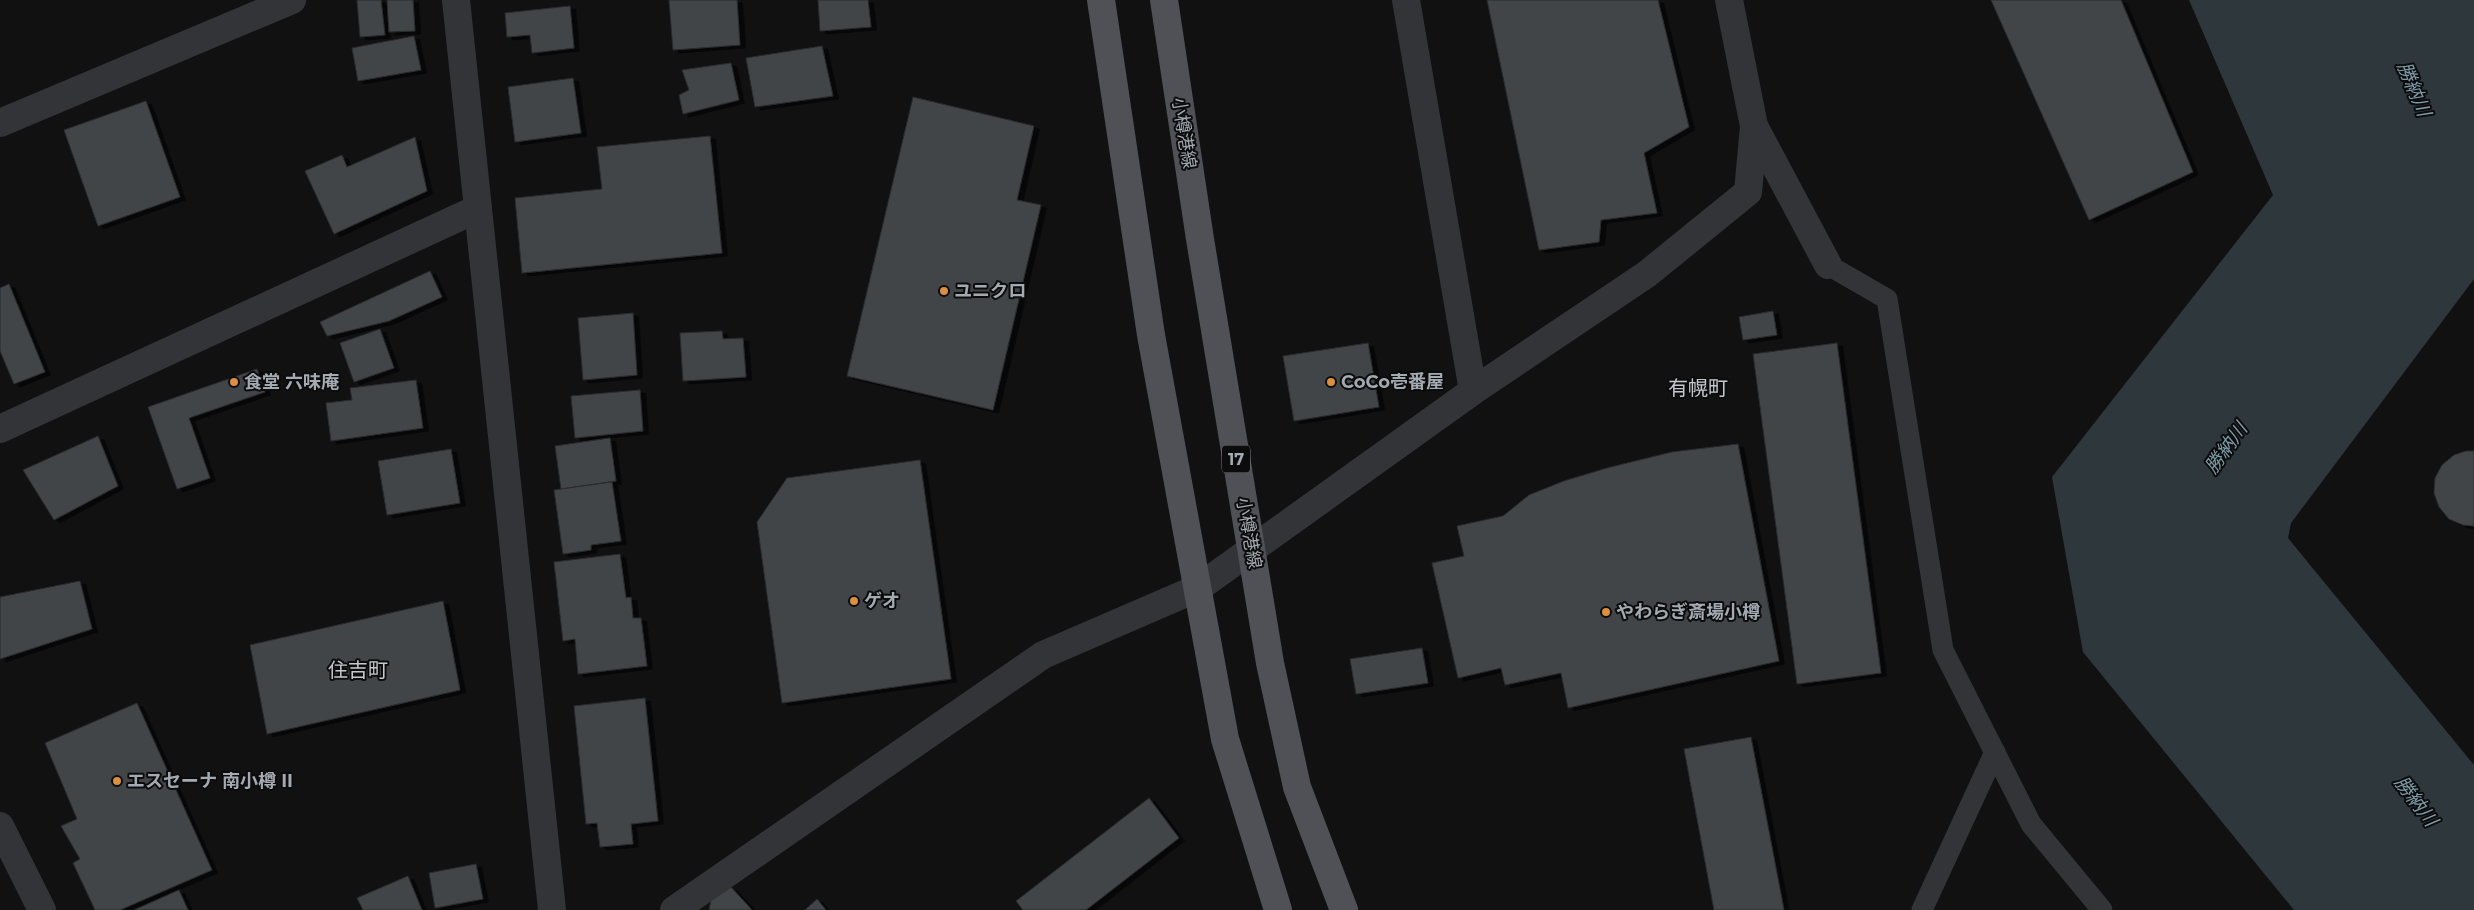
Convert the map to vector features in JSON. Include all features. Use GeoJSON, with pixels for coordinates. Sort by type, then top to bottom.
{"type":"FeatureCollection","features":[{"type":"Feature","properties":{"kind":"main road"},"geometry":{"type":"LineString","coordinates":[[1102,0],[1151,335],[1225,739],[1278,910]]}},
{"type":"Feature","properties":{"kind":"main road","name":"小樽港線"},"geometry":{"type":"LineString","coordinates":[[1164,0],[1200,239],[1270,663],[1297,787],[1344,910]]}},
{"type":"Feature","properties":{"kind":"street"},"geometry":{"type":"LineString","coordinates":[[0,123],[292,0]]}},
{"type":"Feature","properties":{"kind":"street"},"geometry":{"type":"LineString","coordinates":[[456,0],[552,910]]}},
{"type":"Feature","properties":{"kind":"street"},"geometry":{"type":"LineString","coordinates":[[1406,0],[1473,391]]}},
{"type":"Feature","properties":{"kind":"street"},"geometry":{"type":"LineString","coordinates":[[674,910],[1043,655],[1198,588],[1473,391],[1647,274],[1748,192],[1754,126],[1729,0]]}},
{"type":"Feature","properties":{"kind":"street"},"geometry":{"type":"LineString","coordinates":[[1754,126],[1828,265]]}},
{"type":"Feature","properties":{"kind":"street"},"geometry":{"type":"LineString","coordinates":[[0,429],[477,209]]}},
{"type":"Feature","properties":{"kind":"street"},"geometry":{"type":"LineString","coordinates":[[0,826],[42,910]]}},
{"type":"Feature","properties":{"kind":"lane"},"geometry":{"type":"LineString","coordinates":[[1828,265],[1887,299],[1942,650],[2031,824],[2102,910]]}},
{"type":"Feature","properties":{"kind":"lane"},"geometry":{"type":"LineString","coordinates":[[1922,910],[1994,752]]}},
{"type":"Feature","properties":{"kind":"water","name":"勝納川"},"geometry":{"type":"Polygon","coordinates":[[[2189,0],[2474,0],[2474,279],[2291,523],[2288,538],[2474,765],[2474,910],[2294,910],[2083,652],[2052,477],[2273,195],[2189,0]]]}},
{"type":"Feature","properties":{"kind":"building"},"geometry":{"type":"Polygon","coordinates":[[[357,0],[381,0],[385,35],[360,37],[357,0]]]}},
{"type":"Feature","properties":{"kind":"building"},"geometry":{"type":"Polygon","coordinates":[[[387,0],[413,0],[415,31],[389,32],[387,0]]]}},
{"type":"Feature","properties":{"kind":"building"},"geometry":{"type":"Polygon","coordinates":[[[669,0],[737,0],[740,45],[673,50],[669,0]]]}},
{"type":"Feature","properties":{"kind":"building"},"geometry":{"type":"Polygon","coordinates":[[[818,0],[868,0],[871,27],[820,31],[818,0]]]}},
{"type":"Feature","properties":{"kind":"building"},"geometry":{"type":"Polygon","coordinates":[[[1487,0],[1658,0],[1689,127],[1644,153],[1657,213],[1601,220],[1599,242],[1539,250],[1487,0]]]}},
{"type":"Feature","properties":{"kind":"building"},"geometry":{"type":"Polygon","coordinates":[[[1991,0],[2121,0],[2193,172],[2089,220],[1991,0]]]}},
{"type":"Feature","properties":{"kind":"building"},"geometry":{"type":"Polygon","coordinates":[[[570,6],[574,48],[532,53],[530,35],[507,37],[505,13],[570,6]]]}},
{"type":"Feature","properties":{"kind":"building"},"geometry":{"type":"Polygon","coordinates":[[[414,36],[421,70],[358,81],[352,48],[414,36]]]}},
{"type":"Feature","properties":{"kind":"building"},"geometry":{"type":"Polygon","coordinates":[[[822,46],[833,96],[755,107],[746,58],[822,46]]]}},
{"type":"Feature","properties":{"kind":"building"},"geometry":{"type":"Polygon","coordinates":[[[731,63],[739,100],[683,114],[679,95],[689,90],[682,70],[731,63]]]}},
{"type":"Feature","properties":{"kind":"building"},"geometry":{"type":"Polygon","coordinates":[[[573,78],[581,133],[515,142],[508,87],[573,78]]]}},
{"type":"Feature","properties":{"kind":"building","name":"ユニクロ"},"geometry":{"type":"Polygon","coordinates":[[[913,97],[1034,126],[1017,200],[1041,205],[993,410],[847,376],[913,97]]]}},
{"type":"Feature","properties":{"kind":"building"},"geometry":{"type":"Polygon","coordinates":[[[146,101],[180,197],[98,226],[64,130],[146,101]]]}},
{"type":"Feature","properties":{"kind":"building"},"geometry":{"type":"Polygon","coordinates":[[[710,136],[722,253],[522,273],[515,198],[602,189],[597,147],[710,136]]]}},
{"type":"Feature","properties":{"kind":"building"},"geometry":{"type":"Polygon","coordinates":[[[415,137],[427,191],[334,234],[305,171],[342,155],[347,167],[415,137]]]}},
{"type":"Feature","properties":{"kind":"building"},"geometry":{"type":"Polygon","coordinates":[[[430,271],[442,297],[389,321],[327,336],[320,322],[430,271]]]}},
{"type":"Feature","properties":{"kind":"building"},"geometry":{"type":"Polygon","coordinates":[[[9,284],[45,372],[14,384],[0,351],[0,288],[9,284]]]}},
{"type":"Feature","properties":{"kind":"building"},"geometry":{"type":"Polygon","coordinates":[[[1773,311],[1777,335],[1743,340],[1739,317],[1773,311]]]}},
{"type":"Feature","properties":{"kind":"building"},"geometry":{"type":"Polygon","coordinates":[[[633,313],[637,375],[583,380],[578,318],[633,313]]]}},
{"type":"Feature","properties":{"kind":"building"},"geometry":{"type":"Polygon","coordinates":[[[380,329],[394,368],[354,382],[340,343],[380,329]]]}},
{"type":"Feature","properties":{"kind":"building"},"geometry":{"type":"Polygon","coordinates":[[[722,331],[723,339],[743,338],[746,377],[683,381],[680,333],[722,331]]]}},
{"type":"Feature","properties":{"kind":"building","name":"CoCo壱番屋"},"geometry":{"type":"Polygon","coordinates":[[[1368,343],[1379,407],[1294,421],[1283,356],[1368,343]]]}},
{"type":"Feature","properties":{"kind":"building"},"geometry":{"type":"Polygon","coordinates":[[[1837,343],[1881,673],[1797,684],[1753,354],[1837,343]]]}},
{"type":"Feature","properties":{"kind":"building"},"geometry":{"type":"Polygon","coordinates":[[[257,369],[265,392],[189,418],[210,478],[177,489],[148,407],[257,369]]]}},
{"type":"Feature","properties":{"kind":"building"},"geometry":{"type":"Polygon","coordinates":[[[416,380],[423,428],[331,441],[326,403],[352,400],[350,388],[416,380]]]}},
{"type":"Feature","properties":{"kind":"building"},"geometry":{"type":"Polygon","coordinates":[[[640,390],[643,431],[575,438],[571,396],[640,390]]]}},
{"type":"Feature","properties":{"kind":"building"},"geometry":{"type":"Polygon","coordinates":[[[98,436],[118,486],[54,520],[23,470],[98,436]]]}},
{"type":"Feature","properties":{"kind":"building"},"geometry":{"type":"Polygon","coordinates":[[[610,438],[616,481],[561,489],[555,446],[610,438]]]}},
{"type":"Feature","properties":{"kind":"building","name":"やわらぎ斎場小樽"},"geometry":{"type":"Polygon","coordinates":[[[1738,444],[1779,661],[1568,708],[1561,673],[1505,685],[1501,668],[1458,678],[1432,563],[1464,556],[1457,526],[1503,516],[1529,495],[1564,481],[1607,468],[1672,452],[1738,444]]]}},
{"type":"Feature","properties":{"kind":"building"},"geometry":{"type":"Polygon","coordinates":[[[451,449],[460,503],[387,515],[378,461],[451,449]]]}},
{"type":"Feature","properties":{"kind":"building"},"geometry":{"type":"Polygon","coordinates":[[[2466,451],[2474,451],[2474,526],[2463,525],[2449,519],[2439,507],[2434,493],[2435,478],[2442,465],[2454,455],[2466,451]]]}},
{"type":"Feature","properties":{"kind":"building","name":"ゲオ"},"geometry":{"type":"Polygon","coordinates":[[[920,460],[951,679],[782,703],[757,522],[787,478],[920,460]]]}},
{"type":"Feature","properties":{"kind":"building"},"geometry":{"type":"Polygon","coordinates":[[[612,482],[621,541],[591,545],[591,550],[563,554],[554,490],[612,482]]]}},
{"type":"Feature","properties":{"kind":"building"},"geometry":{"type":"Polygon","coordinates":[[[620,554],[626,598],[631,597],[633,618],[641,618],[647,666],[578,674],[575,639],[563,641],[554,562],[620,554]]]}},
{"type":"Feature","properties":{"kind":"building"},"geometry":{"type":"Polygon","coordinates":[[[80,581],[92,629],[0,659],[0,597],[80,581]]]}},
{"type":"Feature","properties":{"kind":"building"},"geometry":{"type":"Polygon","coordinates":[[[443,601],[460,690],[267,734],[250,645],[443,601]]]}},
{"type":"Feature","properties":{"kind":"building"},"geometry":{"type":"Polygon","coordinates":[[[1422,648],[1428,683],[1356,694],[1350,659],[1422,648]]]}},
{"type":"Feature","properties":{"kind":"building"},"geometry":{"type":"Polygon","coordinates":[[[645,698],[658,821],[631,824],[633,844],[600,847],[597,823],[586,824],[574,706],[645,698]]]}},
{"type":"Feature","properties":{"kind":"building","name":"エスセーナ 南小樽 II"},"geometry":{"type":"Polygon","coordinates":[[[137,703],[212,870],[120,910],[95,910],[73,863],[80,859],[61,826],[77,819],[45,743],[137,703]]]}},
{"type":"Feature","properties":{"kind":"building"},"geometry":{"type":"Polygon","coordinates":[[[1751,737],[1784,910],[1714,910],[1684,749],[1751,737]]]}},
{"type":"Feature","properties":{"kind":"building"},"geometry":{"type":"Polygon","coordinates":[[[1149,798],[1179,838],[1086,910],[1023,910],[1016,901],[1149,798]]]}},
{"type":"Feature","properties":{"kind":"building"},"geometry":{"type":"Polygon","coordinates":[[[476,864],[483,899],[435,908],[429,873],[476,864]]]}},
{"type":"Feature","properties":{"kind":"building"},"geometry":{"type":"Polygon","coordinates":[[[408,876],[422,910],[363,910],[357,898],[408,876]]]}},
{"type":"Feature","properties":{"kind":"building"},"geometry":{"type":"Polygon","coordinates":[[[731,887],[752,910],[709,910],[711,900],[731,887]]]}},
{"type":"Feature","properties":{"kind":"building"},"geometry":{"type":"Polygon","coordinates":[[[179,890],[188,910],[134,910],[179,890]]]}},
{"type":"Feature","properties":{"kind":"building"},"geometry":{"type":"Polygon","coordinates":[[[817,899],[826,910],[805,910],[817,899]]]}},
{"type":"Feature","properties":{"kind":"place","name":"ユニクロ"},"geometry":{"type":"Point","coordinates":[944,291]}},
{"type":"Feature","properties":{"kind":"place","name":"食堂 六味庵"},"geometry":{"type":"Point","coordinates":[234,382]}},
{"type":"Feature","properties":{"kind":"place","name":"CoCo壱番屋"},"geometry":{"type":"Point","coordinates":[1331,382]}},
{"type":"Feature","properties":{"kind":"place","name":"ゲオ"},"geometry":{"type":"Point","coordinates":[854,601]}},
{"type":"Feature","properties":{"kind":"place","name":"やわらぎ斎場小樽"},"geometry":{"type":"Point","coordinates":[1606,612]}},
{"type":"Feature","properties":{"kind":"place","name":"エスセーナ 南小樽 II"},"geometry":{"type":"Point","coordinates":[117,781]}},
{"type":"Feature","properties":{"kind":"district","name":"有幌町"},"geometry":{"type":"Point","coordinates":[1698,388]}},
{"type":"Feature","properties":{"kind":"district","name":"住吉町"},"geometry":{"type":"Point","coordinates":[358,670]}}]}
